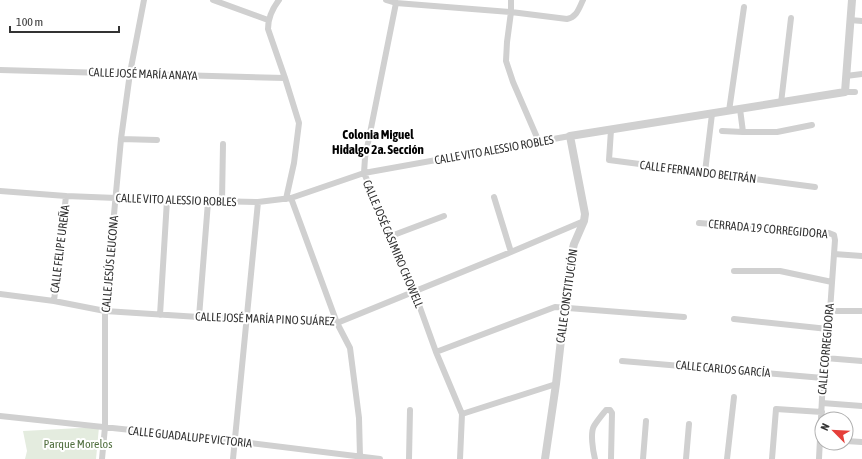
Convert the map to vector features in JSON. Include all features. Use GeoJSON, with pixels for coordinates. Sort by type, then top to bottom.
{"type":"FeatureCollection","features":[{"type":"Feature","properties":{"kind":"street","name":"CALLE JESÚS LEUCONA"},"geometry":{"type":"LineString","coordinates":[[102,459],[105,428],[105,311],[121,139],[130,73],[144,0]]}},
{"type":"Feature","properties":{"kind":"street"},"geometry":{"type":"LineString","coordinates":[[213,0],[268,20]]}},
{"type":"Feature","properties":{"kind":"street"},"geometry":{"type":"LineString","coordinates":[[279,0],[270,13],[268,20],[269,36],[285,78],[299,123],[289,199],[337,323],[350,348],[359,418],[360,457]]}},
{"type":"Feature","properties":{"kind":"street"},"geometry":{"type":"LineString","coordinates":[[386,0],[567,18],[571,18],[576,15],[583,0]]}},
{"type":"Feature","properties":{"kind":"street"},"geometry":{"type":"LineString","coordinates":[[511,0],[506,61],[513,82],[539,142]]}},
{"type":"Feature","properties":{"kind":"street"},"geometry":{"type":"LineString","coordinates":[[852,0],[845,92],[854,92]]}},
{"type":"Feature","properties":{"kind":"street","name":"CALLE JOSÉ CASIMIRO CHOWELL"},"geometry":{"type":"LineString","coordinates":[[396,1],[365,158],[364,173],[414,291],[436,352],[462,414],[460,459]]}},
{"type":"Feature","properties":{"kind":"street"},"geometry":{"type":"LineString","coordinates":[[729,111],[744,7]]}},
{"type":"Feature","properties":{"kind":"street"},"geometry":{"type":"LineString","coordinates":[[781,102],[791,18]]}},
{"type":"Feature","properties":{"kind":"street"},"geometry":{"type":"LineString","coordinates":[[850,20],[862,21]]}},
{"type":"Feature","properties":{"kind":"street","name":"CALLE JOSÉ MARÍA ANAYA"},"geometry":{"type":"LineString","coordinates":[[0,70],[285,78]]}},
{"type":"Feature","properties":{"kind":"street"},"geometry":{"type":"LineString","coordinates":[[846,76],[862,74]]}},
{"type":"Feature","properties":{"kind":"street","name":"CALLE VITO ALESSIO ROBLES"},"geometry":{"type":"LineString","coordinates":[[0,191],[66,196],[208,202],[258,202],[289,199],[364,173],[570,136],[845,92]]}},
{"type":"Feature","properties":{"kind":"street"},"geometry":{"type":"LineString","coordinates":[[740,109],[743,132]]}},
{"type":"Feature","properties":{"kind":"street"},"geometry":{"type":"LineString","coordinates":[[705,172],[712,114]]}},
{"type":"Feature","properties":{"kind":"street"},"geometry":{"type":"LineString","coordinates":[[722,130],[743,132],[777,132],[812,125]]}},
{"type":"Feature","properties":{"kind":"street","name":"CALLE FERNANDO BELTRÁN"},"geometry":{"type":"LineString","coordinates":[[610,130],[609,160],[816,187]]}},
{"type":"Feature","properties":{"kind":"street","name":"CALLE CONSTITUCIÓN"},"geometry":{"type":"LineString","coordinates":[[545,459],[556,384],[570,260],[574,244],[584,221],[585,214],[570,136]]}},
{"type":"Feature","properties":{"kind":"street"},"geometry":{"type":"LineString","coordinates":[[121,139],[157,140]]}},
{"type":"Feature","properties":{"kind":"street"},"geometry":{"type":"LineString","coordinates":[[222,201],[223,144]]}},
{"type":"Feature","properties":{"kind":"street","name":"CALLE FELIPE UREÑA"},"geometry":{"type":"LineString","coordinates":[[54,301],[66,196]]}},
{"type":"Feature","properties":{"kind":"street"},"geometry":{"type":"LineString","coordinates":[[494,197],[511,252]]}},
{"type":"Feature","properties":{"kind":"street"},"geometry":{"type":"LineString","coordinates":[[160,315],[167,200]]}},
{"type":"Feature","properties":{"kind":"street"},"geometry":{"type":"LineString","coordinates":[[199,317],[208,202]]}},
{"type":"Feature","properties":{"kind":"street"},"geometry":{"type":"LineString","coordinates":[[233,459],[258,202]]}},
{"type":"Feature","properties":{"kind":"street"},"geometry":{"type":"LineString","coordinates":[[391,236],[444,216]]}},
{"type":"Feature","properties":{"kind":"street","name":"CALLE JOSÉ MARÍA PINO SUÁREZ"},"geometry":{"type":"LineString","coordinates":[[0,294],[54,301],[105,311],[199,317],[247,317],[337,323],[584,221]]}},
{"type":"Feature","properties":{"kind":"street","name":"CERRADA 19 CORREGIDORA"},"geometry":{"type":"LineString","coordinates":[[699,223],[829,233],[834,235],[835,240]]}},
{"type":"Feature","properties":{"kind":"street","name":"CALLE CORREGIDORA"},"geometry":{"type":"LineString","coordinates":[[822,411],[823,378],[835,240]]}},
{"type":"Feature","properties":{"kind":"street"},"geometry":{"type":"LineString","coordinates":[[834,254],[862,256]]}},
{"type":"Feature","properties":{"kind":"street"},"geometry":{"type":"LineString","coordinates":[[734,271],[780,271],[832,282]]}},
{"type":"Feature","properties":{"kind":"street"},"geometry":{"type":"LineString","coordinates":[[436,352],[557,306],[684,317]]}},
{"type":"Feature","properties":{"kind":"street"},"geometry":{"type":"LineString","coordinates":[[830,311],[862,311]]}},
{"type":"Feature","properties":{"kind":"street"},"geometry":{"type":"LineString","coordinates":[[734,319],[828,329]]}},
{"type":"Feature","properties":{"kind":"street"},"geometry":{"type":"LineString","coordinates":[[825,358],[862,361]]}},
{"type":"Feature","properties":{"kind":"street","name":"CALLE CARLOS GARCÍA"},"geometry":{"type":"LineString","coordinates":[[622,361],[823,378]]}},
{"type":"Feature","properties":{"kind":"street"},"geometry":{"type":"LineString","coordinates":[[462,414],[556,384]]}},
{"type":"Feature","properties":{"kind":"street"},"geometry":{"type":"LineString","coordinates":[[727,459],[734,397]]}},
{"type":"Feature","properties":{"kind":"street"},"geometry":{"type":"LineString","coordinates":[[822,403],[862,406]]}},
{"type":"Feature","properties":{"kind":"street"},"geometry":{"type":"LineString","coordinates":[[772,459],[776,409],[814,411]]}},
{"type":"Feature","properties":{"kind":"street"},"geometry":{"type":"LineString","coordinates":[[409,459],[410,410]]}},
{"type":"Feature","properties":{"kind":"street"},"geometry":{"type":"LineString","coordinates":[[595,459],[592,431],[606,410],[610,410],[612,413],[611,459]]}},
{"type":"Feature","properties":{"kind":"street","name":"CALLE GUADALUPE VICTORIA"},"geometry":{"type":"LineString","coordinates":[[0,416],[234,441],[380,459]]}},
{"type":"Feature","properties":{"kind":"street"},"geometry":{"type":"LineString","coordinates":[[643,459],[646,421]]}},
{"type":"Feature","properties":{"kind":"street"},"geometry":{"type":"LineString","coordinates":[[686,459],[689,424]]}},
{"type":"Feature","properties":{"kind":"green space","name":"Parque Morelos"},"geometry":{"type":"Polygon","coordinates":[[[99,427],[96,459],[25,459],[27,451],[23,431],[99,427]]]}},
{"type":"Feature","properties":{"kind":"district","name":"Colonia Miguel Hidalgo 2a. Sección"},"geometry":{"type":"Point","coordinates":[378,142]}}]}
